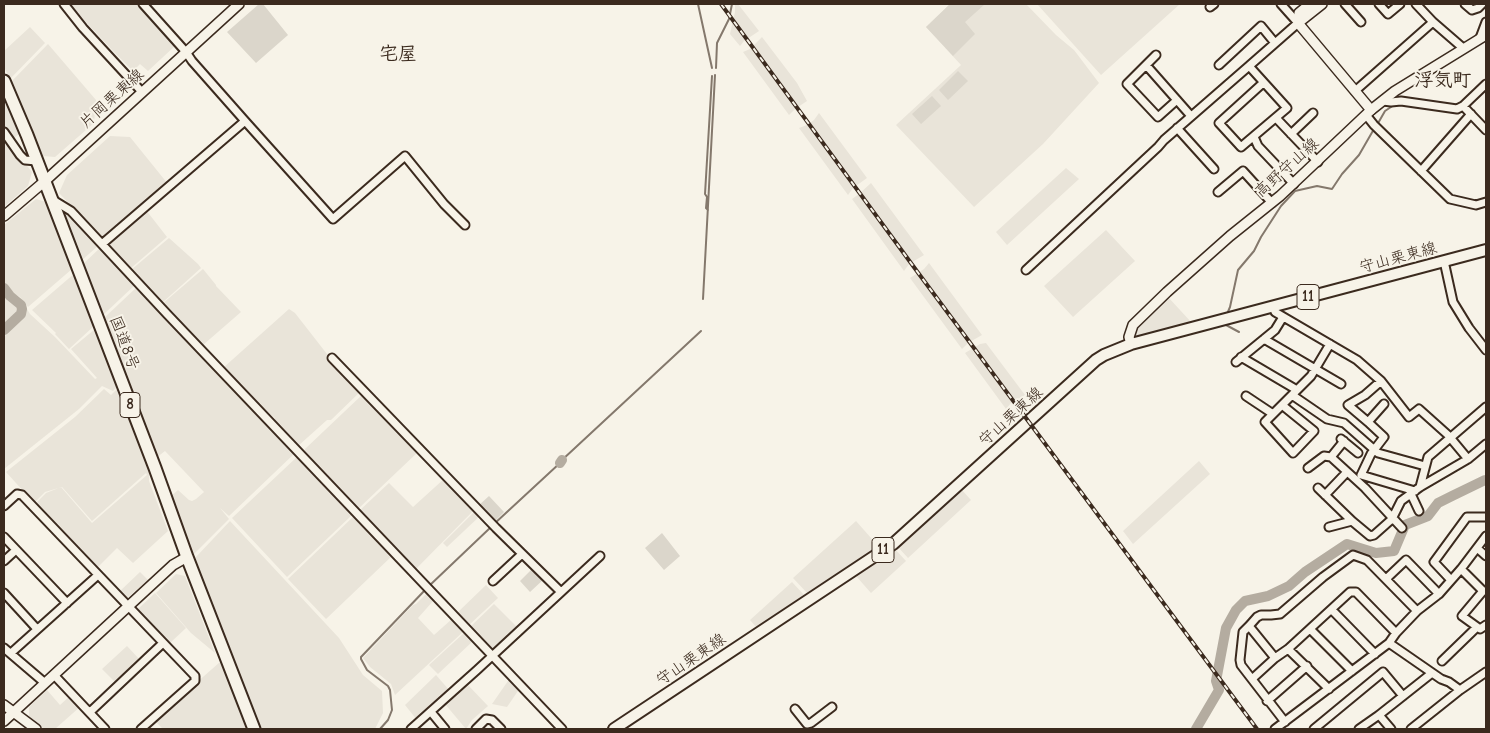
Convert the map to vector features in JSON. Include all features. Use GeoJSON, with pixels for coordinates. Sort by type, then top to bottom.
{"type":"FeatureCollection","features":[{"type":"Feature","properties":{"kind":"highway","name":"国道8号"},"geometry":{"type":"LineString","coordinates":[[4,81],[28,135],[186,557],[254,729]]}},
{"type":"Feature","properties":{"kind":"main road","name":"片岡栗東線"},"geometry":{"type":"LineString","coordinates":[[4,216],[239,4]]}},
{"type":"Feature","properties":{"kind":"main road"},"geometry":{"type":"LineString","coordinates":[[1298,23],[1300,14],[1310,4]]}},
{"type":"Feature","properties":{"kind":"main road"},"geometry":{"type":"LineString","coordinates":[[1298,23],[1322,4]]}},
{"type":"Feature","properties":{"kind":"main road"},"geometry":{"type":"LineString","coordinates":[[1298,23],[1355,91],[1369,112]]}},
{"type":"Feature","properties":{"kind":"main road","name":"高野守山線"},"geometry":{"type":"LineString","coordinates":[[1131,344],[1129,337],[1133,325],[1203,258],[1294,184],[1369,112],[1395,90],[1483,37]]}},
{"type":"Feature","properties":{"kind":"main road","name":"守山栗東線"},"geometry":{"type":"LineString","coordinates":[[614,729],[893,544],[1096,360],[1109,352],[1131,344],[1486,250]]}},
{"type":"Feature","properties":{"kind":"main road"},"geometry":{"type":"LineString","coordinates":[[4,721],[173,565],[186,557]]}},
{"type":"Feature","properties":{"kind":"main road"},"geometry":{"type":"LineString","coordinates":[[4,705],[36,729]]}},
{"type":"Feature","properties":{"kind":"street"},"geometry":{"type":"LineString","coordinates":[[64,4],[83,28],[142,92]]}},
{"type":"Feature","properties":{"kind":"street"},"geometry":{"type":"LineString","coordinates":[[143,4],[333,219],[405,156],[444,204],[464,225]]}},
{"type":"Feature","properties":{"kind":"street"},"geometry":{"type":"LineString","coordinates":[[1026,270],[1104,199],[1177,128],[1298,23],[1281,4]]}},
{"type":"Feature","properties":{"kind":"street"},"geometry":{"type":"LineString","coordinates":[[1345,4],[1360,22]]}},
{"type":"Feature","properties":{"kind":"street"},"geometry":{"type":"LineString","coordinates":[[1379,4],[1388,14],[1400,4]]}},
{"type":"Feature","properties":{"kind":"street"},"geometry":{"type":"LineString","coordinates":[[1416,4],[1433,22],[1463,48]]}},
{"type":"Feature","properties":{"kind":"street"},"geometry":{"type":"LineString","coordinates":[[1465,4],[1472,10],[1482,4]]}},
{"type":"Feature","properties":{"kind":"street"},"geometry":{"type":"LineString","coordinates":[[1355,91],[1433,22]]}},
{"type":"Feature","properties":{"kind":"street"},"geometry":{"type":"LineString","coordinates":[[1483,37],[1486,22]]}},
{"type":"Feature","properties":{"kind":"street"},"geometry":{"type":"LineString","coordinates":[[1219,64],[1261,26],[1275,43]]}},
{"type":"Feature","properties":{"kind":"street"},"geometry":{"type":"LineString","coordinates":[[1156,55],[1128,84],[1158,117],[1177,100]]}},
{"type":"Feature","properties":{"kind":"street"},"geometry":{"type":"LineString","coordinates":[[1146,65],[1191,116]]}},
{"type":"Feature","properties":{"kind":"street"},"geometry":{"type":"LineString","coordinates":[[1249,66],[1287,108],[1241,147],[1219,123],[1263,83]]}},
{"type":"Feature","properties":{"kind":"street"},"geometry":{"type":"LineString","coordinates":[[1421,171],[1486,84]]}},
{"type":"Feature","properties":{"kind":"street"},"geometry":{"type":"LineString","coordinates":[[1383,101],[1401,101],[1452,109],[1466,109],[1486,130]]}},
{"type":"Feature","properties":{"kind":"street"},"geometry":{"type":"LineString","coordinates":[[1369,112],[1374,125],[1450,199],[1476,205],[1486,202]]}},
{"type":"Feature","properties":{"kind":"street"},"geometry":{"type":"LineString","coordinates":[[1291,134],[1314,113]]}},
{"type":"Feature","properties":{"kind":"street"},"geometry":{"type":"LineString","coordinates":[[1276,118],[1318,162]]}},
{"type":"Feature","properties":{"kind":"street"},"geometry":{"type":"LineString","coordinates":[[102,244],[245,121]]}},
{"type":"Feature","properties":{"kind":"street"},"geometry":{"type":"LineString","coordinates":[[1177,128],[1214,169]]}},
{"type":"Feature","properties":{"kind":"street"},"geometry":{"type":"LineString","coordinates":[[4,132],[25,160],[37,161]]}},
{"type":"Feature","properties":{"kind":"street"},"geometry":{"type":"LineString","coordinates":[[1254,137],[1258,146],[1294,184]]}},
{"type":"Feature","properties":{"kind":"street"},"geometry":{"type":"LineString","coordinates":[[1218,192],[1243,171],[1272,203]]}},
{"type":"Feature","properties":{"kind":"street"},"geometry":{"type":"LineString","coordinates":[[52,199],[71,211],[562,729]]}},
{"type":"Feature","properties":{"kind":"street"},"geometry":{"type":"LineString","coordinates":[[1444,261],[1453,302],[1469,328],[1486,350]]}},
{"type":"Feature","properties":{"kind":"street"},"geometry":{"type":"LineString","coordinates":[[1273,306],[1275,312],[1357,360],[1381,381],[1409,417],[1419,409],[1450,438],[1468,459]]}},
{"type":"Feature","properties":{"kind":"street"},"geometry":{"type":"LineString","coordinates":[[1283,316],[1275,330],[1239,360],[1294,393],[1327,419],[1344,423],[1378,452],[1426,466]]}},
{"type":"Feature","properties":{"kind":"street"},"geometry":{"type":"LineString","coordinates":[[1264,339],[1341,384]]}},
{"type":"Feature","properties":{"kind":"street"},"geometry":{"type":"LineString","coordinates":[[1282,405],[1314,431],[1293,453],[1265,422],[1282,405],[1294,393],[1311,376],[1330,344]]}},
{"type":"Feature","properties":{"kind":"street"},"geometry":{"type":"LineString","coordinates":[[332,358],[493,525],[560,591]]}},
{"type":"Feature","properties":{"kind":"street"},"geometry":{"type":"LineString","coordinates":[[1381,381],[1348,406],[1384,437],[1374,449],[1361,475],[1415,491]]}},
{"type":"Feature","properties":{"kind":"street"},"geometry":{"type":"LineString","coordinates":[[1246,396],[1273,414]]}},
{"type":"Feature","properties":{"kind":"street"},"geometry":{"type":"LineString","coordinates":[[1368,422],[1384,404]]}},
{"type":"Feature","properties":{"kind":"street"},"geometry":{"type":"LineString","coordinates":[[1419,510],[1415,491],[1428,457],[1486,407]]}},
{"type":"Feature","properties":{"kind":"street"},"geometry":{"type":"LineString","coordinates":[[1331,457],[1343,440],[1358,453]]}},
{"type":"Feature","properties":{"kind":"street"},"geometry":{"type":"LineString","coordinates":[[1318,488],[1352,521],[1370,536],[1374,535],[1393,518],[1401,501],[1468,459],[1486,444]]}},
{"type":"Feature","properties":{"kind":"street"},"geometry":{"type":"LineString","coordinates":[[1308,468],[1324,456],[1331,457],[1402,528]]}},
{"type":"Feature","properties":{"kind":"street"},"geometry":{"type":"LineString","coordinates":[[1325,495],[1347,472]]}},
{"type":"Feature","properties":{"kind":"street"},"geometry":{"type":"LineString","coordinates":[[4,506],[17,494],[22,496],[195,676],[195,681],[142,729]]}},
{"type":"Feature","properties":{"kind":"street"},"geometry":{"type":"LineString","coordinates":[[1451,580],[1434,562],[1468,517],[1486,517]]}},
{"type":"Feature","properties":{"kind":"street"},"geometry":{"type":"LineString","coordinates":[[1329,527],[1352,521]]}},
{"type":"Feature","properties":{"kind":"street"},"geometry":{"type":"LineString","coordinates":[[1275,729],[1389,644],[1396,633],[1417,611],[1439,594],[1486,536]]}},
{"type":"Feature","properties":{"kind":"street"},"geometry":{"type":"LineString","coordinates":[[4,537],[67,603]]}},
{"type":"Feature","properties":{"kind":"street"},"geometry":{"type":"LineString","coordinates":[[1477,548],[1486,556]]}},
{"type":"Feature","properties":{"kind":"street"},"geometry":{"type":"LineString","coordinates":[[4,561],[16,550]]}},
{"type":"Feature","properties":{"kind":"street"},"geometry":{"type":"LineString","coordinates":[[493,581],[522,554]]}},
{"type":"Feature","properties":{"kind":"street"},"geometry":{"type":"LineString","coordinates":[[1285,722],[1241,665],[1243,632],[1257,617],[1280,614],[1353,555],[1367,560],[1417,611]]}},
{"type":"Feature","properties":{"kind":"street"},"geometry":{"type":"LineString","coordinates":[[411,729],[600,556]]}},
{"type":"Feature","properties":{"kind":"street"},"geometry":{"type":"LineString","coordinates":[[1386,579],[1406,560],[1439,594]]}},
{"type":"Feature","properties":{"kind":"street"},"geometry":{"type":"LineString","coordinates":[[1461,569],[1485,591],[1462,616],[1480,629],[1486,624]]}},
{"type":"Feature","properties":{"kind":"street"},"geometry":{"type":"LineString","coordinates":[[11,653],[98,575]]}},
{"type":"Feature","properties":{"kind":"street"},"geometry":{"type":"LineString","coordinates":[[1252,679],[1332,610],[1350,592],[1356,592],[1396,633]]}},
{"type":"Feature","properties":{"kind":"street"},"geometry":{"type":"LineString","coordinates":[[4,594],[37,629]]}},
{"type":"Feature","properties":{"kind":"street"},"geometry":{"type":"LineString","coordinates":[[1332,610],[1375,654]]}},
{"type":"Feature","properties":{"kind":"street"},"geometry":{"type":"LineString","coordinates":[[1249,626],[1275,658]]}},
{"type":"Feature","properties":{"kind":"street"},"geometry":{"type":"LineString","coordinates":[[1442,661],[1477,627]]}},
{"type":"Feature","properties":{"kind":"street"},"geometry":{"type":"LineString","coordinates":[[1310,629],[1352,671]]}},
{"type":"Feature","properties":{"kind":"street"},"geometry":{"type":"LineString","coordinates":[[90,712],[163,643]]}},
{"type":"Feature","properties":{"kind":"street"},"geometry":{"type":"LineString","coordinates":[[1389,644],[1460,690]]}},
{"type":"Feature","properties":{"kind":"street"},"geometry":{"type":"LineString","coordinates":[[4,648],[45,682]]}},
{"type":"Feature","properties":{"kind":"street"},"geometry":{"type":"LineString","coordinates":[[1288,649],[1329,689]]}},
{"type":"Feature","properties":{"kind":"street"},"geometry":{"type":"LineString","coordinates":[[1268,701],[1306,666]]}},
{"type":"Feature","properties":{"kind":"street"},"geometry":{"type":"LineString","coordinates":[[1314,729],[1383,672],[1403,696]]}},
{"type":"Feature","properties":{"kind":"street"},"geometry":{"type":"LineString","coordinates":[[1359,729],[1432,672]]}},
{"type":"Feature","properties":{"kind":"street"},"geometry":{"type":"LineString","coordinates":[[1411,729],[1486,672]]}},
{"type":"Feature","properties":{"kind":"street"},"geometry":{"type":"LineString","coordinates":[[54,675],[105,729]]}},
{"type":"Feature","properties":{"kind":"street"},"geometry":{"type":"LineString","coordinates":[[795,709],[807,724],[832,707]]}},
{"type":"Feature","properties":{"kind":"street"},"geometry":{"type":"LineString","coordinates":[[431,712],[445,729]]}},
{"type":"Feature","properties":{"kind":"street"},"geometry":{"type":"LineString","coordinates":[[1379,715],[1391,729]]}},
{"type":"Feature","properties":{"kind":"street"},"geometry":{"type":"LineString","coordinates":[[476,729],[486,720],[492,720],[501,729]]}},
{"type":"Feature","properties":{"kind":"shaded area"},"geometry":{"type":"Polygon","coordinates":[[[69,4],[139,4],[148,17],[176,45],[148,71],[140,64],[133,71],[69,4]]]}},
{"type":"Feature","properties":{"kind":"shaded area"},"geometry":{"type":"Polygon","coordinates":[[[259,4],[263,4],[288,35],[256,63],[227,32],[259,4]]]}},
{"type":"Feature","properties":{"kind":"shaded area"},"geometry":{"type":"Polygon","coordinates":[[[735,4],[738,4],[759,31],[740,46],[730,34],[735,4]]]}},
{"type":"Feature","properties":{"kind":"shaded area"},"geometry":{"type":"Polygon","coordinates":[[[950,4],[1026,4],[1056,35],[1074,50],[1099,83],[1043,144],[974,207],[896,125],[961,65],[926,27],[950,4]]]}},
{"type":"Feature","properties":{"kind":"shaded area"},"geometry":{"type":"Polygon","coordinates":[[[950,4],[985,4],[965,22],[975,34],[953,56],[926,27],[950,4]]]}},
{"type":"Feature","properties":{"kind":"shaded area"},"geometry":{"type":"Polygon","coordinates":[[[1037,4],[1180,4],[1101,75],[1037,4]]]}},
{"type":"Feature","properties":{"kind":"shaded area"},"geometry":{"type":"Polygon","coordinates":[[[30,27],[45,43],[10,79],[4,67],[4,51],[30,27]]]}},
{"type":"Feature","properties":{"kind":"shaded area"},"geometry":{"type":"Polygon","coordinates":[[[762,37],[797,83],[807,101],[789,115],[743,52],[750,49],[762,37]]]}},
{"type":"Feature","properties":{"kind":"shaded area"},"geometry":{"type":"Polygon","coordinates":[[[48,44],[96,100],[94,123],[55,157],[43,156],[11,82],[48,44]]]}},
{"type":"Feature","properties":{"kind":"shaded area"},"geometry":{"type":"Polygon","coordinates":[[[958,71],[968,81],[948,100],[939,90],[958,71]]]}},
{"type":"Feature","properties":{"kind":"shaded area"},"geometry":{"type":"Polygon","coordinates":[[[4,94],[20,133],[12,140],[4,127],[4,94]]]}},
{"type":"Feature","properties":{"kind":"shaded area"},"geometry":{"type":"Polygon","coordinates":[[[932,96],[941,106],[921,124],[912,114],[932,96]]]}},
{"type":"Feature","properties":{"kind":"shaded area"},"geometry":{"type":"Polygon","coordinates":[[[819,113],[867,178],[853,188],[848,195],[799,128],[814,120],[819,113]]]}},
{"type":"Feature","properties":{"kind":"shaded area"},"geometry":{"type":"Polygon","coordinates":[[[110,136],[130,137],[168,184],[103,239],[59,193],[67,175],[110,136]]]}},
{"type":"Feature","properties":{"kind":"shaded area"},"geometry":{"type":"Polygon","coordinates":[[[4,137],[32,172],[28,186],[4,207],[4,137]]]}},
{"type":"Feature","properties":{"kind":"shaded area"},"geometry":{"type":"Polygon","coordinates":[[[1066,168],[1079,179],[1007,245],[996,232],[1066,168]]]}},
{"type":"Feature","properties":{"kind":"shaded area"},"geometry":{"type":"Polygon","coordinates":[[[871,183],[924,255],[909,264],[904,271],[852,199],[871,183]]]}},
{"type":"Feature","properties":{"kind":"shaded area"},"geometry":{"type":"Polygon","coordinates":[[[36,199],[46,202],[72,269],[28,307],[20,297],[10,292],[4,282],[4,225],[36,199]]]}},
{"type":"Feature","properties":{"kind":"shaded area"},"geometry":{"type":"Polygon","coordinates":[[[66,210],[99,245],[81,261],[61,212],[66,210]]]}},
{"type":"Feature","properties":{"kind":"shaded area"},"geometry":{"type":"Polygon","coordinates":[[[146,210],[167,237],[130,269],[107,244],[146,210]]]}},
{"type":"Feature","properties":{"kind":"shaded area"},"geometry":{"type":"Polygon","coordinates":[[[1106,230],[1135,261],[1073,317],[1044,286],[1106,230]]]}},
{"type":"Feature","properties":{"kind":"shaded area"},"geometry":{"type":"Polygon","coordinates":[[[169,238],[201,268],[162,303],[131,270],[169,238]]]}},
{"type":"Feature","properties":{"kind":"shaded area"},"geometry":{"type":"Polygon","coordinates":[[[101,247],[136,284],[102,316],[82,265],[101,247]]]}},
{"type":"Feature","properties":{"kind":"shaded area"},"geometry":{"type":"Polygon","coordinates":[[[929,263],[982,335],[962,349],[910,278],[924,269],[929,263]]]}},
{"type":"Feature","properties":{"kind":"shaded area"},"geometry":{"type":"Polygon","coordinates":[[[203,269],[216,286],[241,312],[203,345],[162,304],[203,269]]]}},
{"type":"Feature","properties":{"kind":"shaded area"},"geometry":{"type":"Polygon","coordinates":[[[75,273],[94,326],[69,349],[56,333],[32,310],[75,273]]]}},
{"type":"Feature","properties":{"kind":"shaded area"},"geometry":{"type":"Polygon","coordinates":[[[138,286],[295,453],[229,516],[220,508],[229,519],[193,555],[170,497],[178,490],[192,501],[204,492],[165,451],[156,458],[104,318],[138,286]]]}},
{"type":"Feature","properties":{"kind":"shaded area"},"geometry":{"type":"Polygon","coordinates":[[[4,294],[18,308],[16,314],[4,326],[4,294]]]}},
{"type":"Feature","properties":{"kind":"shaded area"},"geometry":{"type":"Polygon","coordinates":[[[1168,297],[1192,323],[1134,337],[1136,328],[1168,297]]]}},
{"type":"Feature","properties":{"kind":"shaded area"},"geometry":{"type":"Polygon","coordinates":[[[25,309],[95,379],[97,378],[71,349],[95,329],[117,387],[113,391],[102,386],[79,409],[4,469],[4,337],[24,314],[25,309]]]}},
{"type":"Feature","properties":{"kind":"shaded area"},"geometry":{"type":"Polygon","coordinates":[[[289,309],[295,313],[334,363],[361,391],[331,420],[327,420],[298,446],[275,418],[256,402],[223,368],[289,309]]]}},
{"type":"Feature","properties":{"kind":"shaded area"},"geometry":{"type":"Polygon","coordinates":[[[986,343],[1025,395],[1011,403],[1006,409],[965,353],[980,344],[986,343]]]}},
{"type":"Feature","properties":{"kind":"shaded area"},"geometry":{"type":"Polygon","coordinates":[[[118,388],[149,470],[149,481],[168,531],[133,563],[117,548],[96,569],[35,504],[46,493],[58,488],[45,492],[34,503],[6,472],[75,417],[104,389],[111,395],[118,388]],[[146,473],[92,521],[61,487],[92,523],[147,475],[146,473]]]}},
{"type":"Feature","properties":{"kind":"shaded area"},"geometry":{"type":"Polygon","coordinates":[[[363,394],[419,451],[358,509],[305,453],[305,449],[363,394]]]}},
{"type":"Feature","properties":{"kind":"shaded area"},"geometry":{"type":"Polygon","coordinates":[[[298,456],[352,515],[287,577],[232,518],[298,456]]]}},
{"type":"Feature","properties":{"kind":"shaded area"},"geometry":{"type":"Polygon","coordinates":[[[1199,461],[1210,474],[1133,544],[1123,531],[1199,461]]]}},
{"type":"Feature","properties":{"kind":"shaded area"},"geometry":{"type":"Polygon","coordinates":[[[445,478],[475,509],[415,570],[359,511],[389,483],[413,507],[445,478]]]}},
{"type":"Feature","properties":{"kind":"shaded area"},"geometry":{"type":"Polygon","coordinates":[[[961,489],[971,500],[908,558],[897,546],[961,489]]]}},
{"type":"Feature","properties":{"kind":"shaded area"},"geometry":{"type":"Polygon","coordinates":[[[489,496],[504,512],[494,522],[478,506],[489,496]]]}},
{"type":"Feature","properties":{"kind":"shaded area"},"geometry":{"type":"Polygon","coordinates":[[[476,510],[481,515],[447,547],[443,543],[476,510]]]}},
{"type":"Feature","properties":{"kind":"shaded area"},"geometry":{"type":"Polygon","coordinates":[[[354,516],[392,556],[326,619],[288,579],[354,516]]]}},
{"type":"Feature","properties":{"kind":"shaded area"},"geometry":{"type":"Polygon","coordinates":[[[230,521],[339,638],[363,675],[382,691],[383,713],[375,729],[260,729],[195,558],[230,521]]]}},
{"type":"Feature","properties":{"kind":"shaded area"},"geometry":{"type":"Polygon","coordinates":[[[856,521],[879,547],[808,594],[793,578],[856,521]]]}},
{"type":"Feature","properties":{"kind":"shaded area"},"geometry":{"type":"Polygon","coordinates":[[[662,533],[680,556],[664,570],[645,548],[662,533]]]}},
{"type":"Feature","properties":{"kind":"shaded area"},"geometry":{"type":"Polygon","coordinates":[[[894,548],[906,561],[871,593],[856,576],[894,548]]]}},
{"type":"Feature","properties":{"kind":"shaded area"},"geometry":{"type":"Polygon","coordinates":[[[533,568],[544,579],[530,592],[520,581],[533,568]]]}},
{"type":"Feature","properties":{"kind":"shaded area"},"geometry":{"type":"Polygon","coordinates":[[[140,572],[148,580],[127,598],[124,598],[119,592],[140,572]]]}},
{"type":"Feature","properties":{"kind":"shaded area"},"geometry":{"type":"Polygon","coordinates":[[[176,574],[185,576],[215,653],[191,633],[156,593],[176,574]]]}},
{"type":"Feature","properties":{"kind":"shaded area"},"geometry":{"type":"Polygon","coordinates":[[[792,582],[805,596],[757,628],[750,620],[792,582]]]}},
{"type":"Feature","properties":{"kind":"shaded area"},"geometry":{"type":"Polygon","coordinates":[[[486,585],[498,598],[469,625],[457,613],[486,585]]]}},
{"type":"Feature","properties":{"kind":"shaded area"},"geometry":{"type":"Polygon","coordinates":[[[155,593],[186,628],[169,644],[137,610],[155,593]]]}},
{"type":"Feature","properties":{"kind":"shaded area"},"geometry":{"type":"Polygon","coordinates":[[[427,593],[434,600],[418,618],[434,635],[452,619],[464,631],[395,695],[391,684],[370,667],[363,658],[413,605],[427,593]]]}},
{"type":"Feature","properties":{"kind":"shaded area"},"geometry":{"type":"Polygon","coordinates":[[[494,604],[518,628],[494,651],[470,627],[494,604]]]}},
{"type":"Feature","properties":{"kind":"shaded area"},"geometry":{"type":"Polygon","coordinates":[[[465,632],[473,641],[438,674],[429,665],[465,632]]]}},
{"type":"Feature","properties":{"kind":"shaded area"},"geometry":{"type":"Polygon","coordinates":[[[127,646],[141,661],[116,683],[102,669],[127,646]]]}},
{"type":"Feature","properties":{"kind":"shaded area"},"geometry":{"type":"Polygon","coordinates":[[[220,662],[226,672],[247,729],[163,729],[154,720],[220,662]]]}},
{"type":"Feature","properties":{"kind":"shaded area"},"geometry":{"type":"Polygon","coordinates":[[[436,675],[450,691],[417,720],[405,705],[436,675]]]}},
{"type":"Feature","properties":{"kind":"shaded area"},"geometry":{"type":"Polygon","coordinates":[[[510,678],[520,688],[507,707],[492,704],[510,678]]]}},
{"type":"Feature","properties":{"kind":"shaded area"},"geometry":{"type":"Polygon","coordinates":[[[467,684],[488,706],[472,720],[466,729],[445,704],[467,684]]]}},
{"type":"Feature","properties":{"kind":"shaded area"},"geometry":{"type":"Polygon","coordinates":[[[47,690],[60,705],[71,695],[81,706],[55,729],[44,729],[29,717],[29,707],[47,690]]]}},
{"type":"Feature","properties":{"kind":"waterway"},"geometry":{"type":"LineString","coordinates":[[698,4],[712,68]]}},
{"type":"Feature","properties":{"kind":"waterway"},"geometry":{"type":"LineString","coordinates":[[716,68],[717,43],[729,19],[732,4]]}},
{"type":"Feature","properties":{"kind":"waterway"},"geometry":{"type":"LineString","coordinates":[[703,299],[715,75]]}},
{"type":"Feature","properties":{"kind":"waterway"},"geometry":{"type":"LineString","coordinates":[[708,210],[706,208],[707,197],[705,194],[712,76]]}},
{"type":"Feature","properties":{"kind":"waterway"},"geometry":{"type":"LineString","coordinates":[[1377,125],[1385,111],[1394,105]]}},
{"type":"Feature","properties":{"kind":"waterway"},"geometry":{"type":"LineString","coordinates":[[1227,314],[1238,270],[1254,251],[1281,206],[1295,191],[1317,186],[1332,189],[1359,155],[1374,129]]}},
{"type":"Feature","properties":{"kind":"waterway"},"geometry":{"type":"LineString","coordinates":[[4,288],[21,305],[22,309],[21,314],[4,330]]}},
{"type":"Feature","properties":{"kind":"waterway"},"geometry":{"type":"LineString","coordinates":[[1226,325],[1239,332]]}},
{"type":"Feature","properties":{"kind":"waterway"},"geometry":{"type":"LineString","coordinates":[[562,460],[701,331]]}},
{"type":"Feature","properties":{"kind":"waterway"},"geometry":{"type":"LineString","coordinates":[[494,524],[560,463]]}},
{"type":"Feature","properties":{"kind":"waterway"},"geometry":{"type":"LineString","coordinates":[[1196,729],[1219,690],[1216,681],[1226,628],[1236,610],[1245,601],[1268,596],[1289,586],[1305,572],[1347,544],[1376,553],[1394,551],[1405,525],[1428,516],[1438,503],[1486,481]]}},
{"type":"Feature","properties":{"kind":"waterway"},"geometry":{"type":"LineString","coordinates":[[429,586],[491,527]]}},
{"type":"Feature","properties":{"kind":"waterway"},"geometry":{"type":"LineString","coordinates":[[380,729],[388,720],[392,710],[390,690],[388,686],[367,670],[361,657],[426,589]]}},
{"type":"Feature","properties":{"kind":"railway"},"geometry":{"type":"LineString","coordinates":[[721,4],[1257,729]]}},
{"type":"Feature","properties":{"kind":"district","name":"宅屋"},"geometry":{"type":"Point","coordinates":[398,55]}},
{"type":"Feature","properties":{"kind":"district","name":"浮気町"},"geometry":{"type":"Point","coordinates":[1443,81]}}]}
